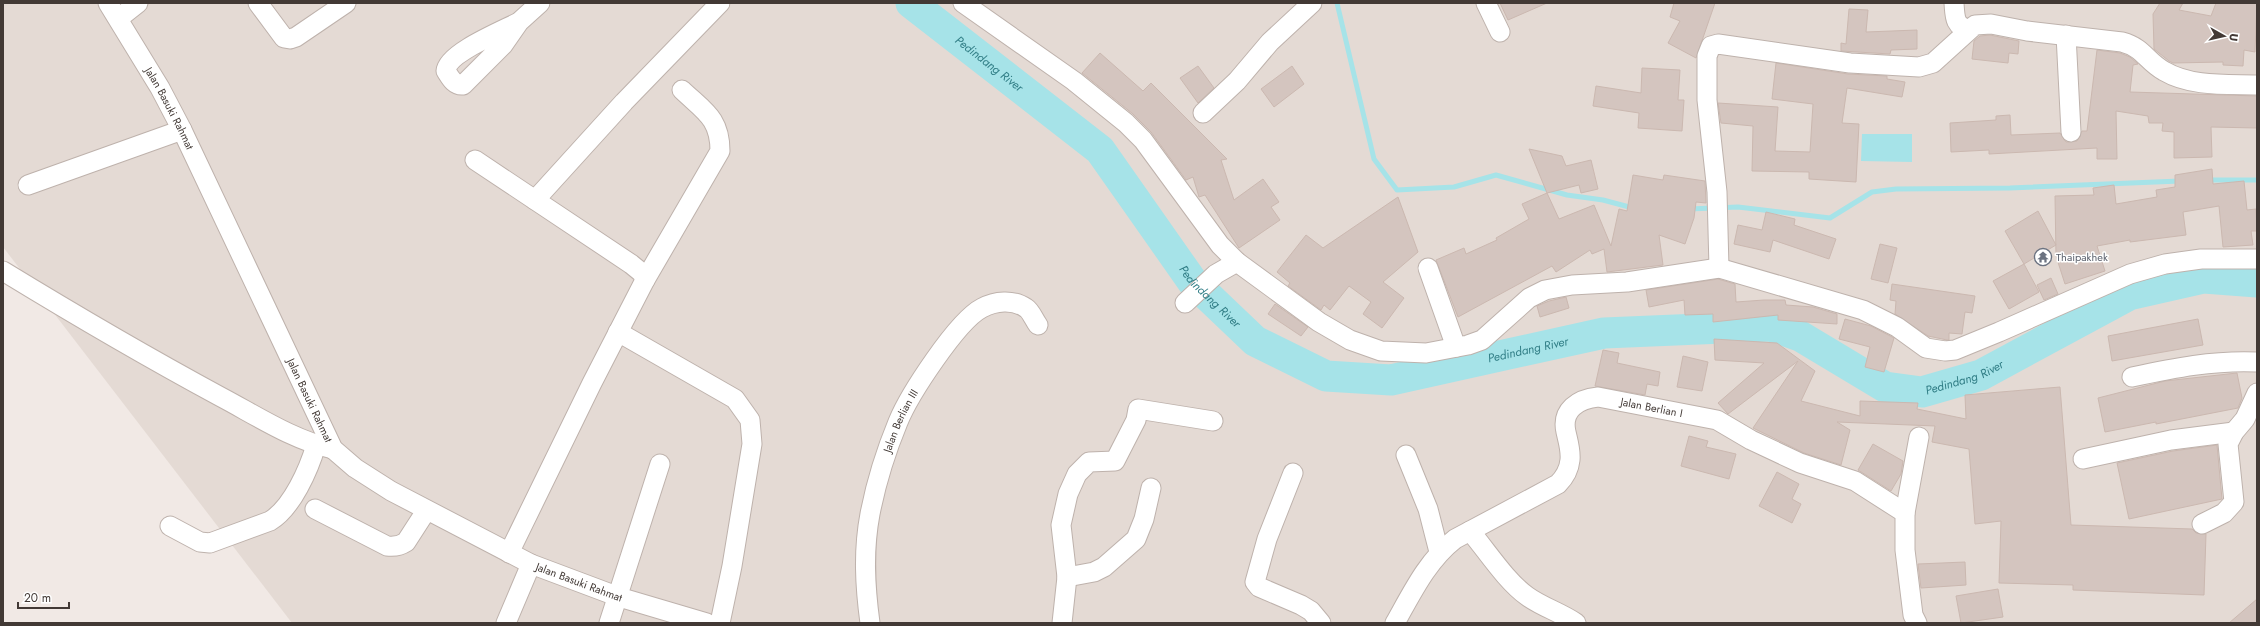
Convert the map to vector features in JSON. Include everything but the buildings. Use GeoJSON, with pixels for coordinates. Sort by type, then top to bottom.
{"type":"FeatureCollection","features":[{"type":"Feature","properties":{"kind":"street","name":"Jalan Basuki Rahmat"},"geometry":{"type":"LineString","coordinates":[[108,3],[119,18],[160,88],[182,130],[325,447],[371,480],[426,511],[531,564],[619,597],[706,623]]}},
{"type":"Feature","properties":{"kind":"street"},"geometry":{"type":"LineString","coordinates":[[119,18],[138,3]]}},
{"type":"Feature","properties":{"kind":"street"},"geometry":{"type":"LineString","coordinates":[[258,3],[284,38],[290,39],[296,37],[346,3]]}},
{"type":"Feature","properties":{"kind":"street"},"geometry":{"type":"LineString","coordinates":[[520,22],[540,3]]}},
{"type":"Feature","properties":{"kind":"street"},"geometry":{"type":"LineString","coordinates":[[535,200],[624,102],[720,3]]}},
{"type":"Feature","properties":{"kind":"street"},"geometry":{"type":"LineString","coordinates":[[963,3],[1074,81],[1126,123],[1143,140],[1220,245],[1237,262],[1319,322],[1367,348],[1409,354],[1456,348],[1482,340],[1529,298],[1545,290],[1572,285],[1627,282],[1719,268],[1863,310],[1897,327],[1926,348],[1945,351],[1955,350],[1999,332],[2130,274],[2165,264],[2201,259],[2257,259]]}},
{"type":"Feature","properties":{"kind":"street"},"geometry":{"type":"LineString","coordinates":[[1203,113],[1237,81],[1270,42],[1312,3]]}},
{"type":"Feature","properties":{"kind":"street"},"geometry":{"type":"LineString","coordinates":[[1486,3],[1500,32]]}},
{"type":"Feature","properties":{"kind":"street"},"geometry":{"type":"LineString","coordinates":[[1954,3],[1957,24],[1961,27],[1969,29]]}},
{"type":"Feature","properties":{"kind":"street"},"geometry":{"type":"LineString","coordinates":[[1719,268],[1717,192],[1707,100],[1707,56],[1711,46],[1718,44],[1850,63],[1919,67],[1932,63],[1974,25],[1982,24],[2131,44],[2141,50],[2156,66],[2183,80],[2257,85]]}},
{"type":"Feature","properties":{"kind":"street"},"geometry":{"type":"LineString","coordinates":[[2066,35],[2071,132]]}},
{"type":"Feature","properties":{"kind":"street"},"geometry":{"type":"LineString","coordinates":[[509,553],[645,280],[720,151],[718,130],[713,120],[682,90]]}},
{"type":"Feature","properties":{"kind":"street"},"geometry":{"type":"LineString","coordinates":[[28,185],[182,130]]}},
{"type":"Feature","properties":{"kind":"street"},"geometry":{"type":"LineString","coordinates":[[475,160],[631,264],[642,273],[645,280]]}},
{"type":"Feature","properties":{"kind":"street"},"geometry":{"type":"LineString","coordinates":[[1185,303],[1216,274],[1237,262]]}},
{"type":"Feature","properties":{"kind":"street"},"geometry":{"type":"LineString","coordinates":[[1428,268],[1456,348]]}},
{"type":"Feature","properties":{"kind":"street"},"geometry":{"type":"LineString","coordinates":[[3,271],[97,328],[202,387],[274,426],[325,447]]}},
{"type":"Feature","properties":{"kind":"street","name":"Jalan Berlian III"},"geometry":{"type":"LineString","coordinates":[[870,623],[865,588],[865,550],[870,514],[888,450],[898,421],[909,400],[937,357],[971,316],[982,308],[992,304],[1014,303],[1026,308],[1038,325]]}},
{"type":"Feature","properties":{"kind":"street"},"geometry":{"type":"LineString","coordinates":[[618,332],[736,399],[750,420],[752,444],[732,566],[720,623]]}},
{"type":"Feature","properties":{"kind":"street"},"geometry":{"type":"LineString","coordinates":[[2132,377],[2198,364],[2226,361],[2257,362]]}},
{"type":"Feature","properties":{"kind":"street"},"geometry":{"type":"LineString","coordinates":[[2202,524],[2224,513],[2234,502],[2227,449],[2234,432],[2245,419],[2257,393]]}},
{"type":"Feature","properties":{"kind":"street","name":"Jalan Berlian I"},"geometry":{"type":"LineString","coordinates":[[1401,621],[1425,570],[1439,552],[1455,539],[1558,484],[1566,475],[1570,459],[1565,430],[1566,416],[1577,403],[1588,398],[1598,397],[1717,420],[1751,440],[1800,463],[1855,482],[1905,512]]}},
{"type":"Feature","properties":{"kind":"street"},"geometry":{"type":"LineString","coordinates":[[1062,623],[1067,577],[1061,531],[1062,514],[1068,494],[1077,474],[1089,462],[1115,461],[1136,420],[1138,409],[1213,421]]}},
{"type":"Feature","properties":{"kind":"street"},"geometry":{"type":"LineString","coordinates":[[2083,459],[2171,440],[2234,432]]}},
{"type":"Feature","properties":{"kind":"street"},"geometry":{"type":"LineString","coordinates":[[1917,623],[1914,615],[1905,550],[1905,512],[1919,437]]}},
{"type":"Feature","properties":{"kind":"street"},"geometry":{"type":"LineString","coordinates":[[170,526],[200,542],[210,544],[270,521],[278,516],[288,505],[312,457],[325,447]]}},
{"type":"Feature","properties":{"kind":"street"},"geometry":{"type":"LineString","coordinates":[[1406,455],[1428,509],[1439,552]]}},
{"type":"Feature","properties":{"kind":"street"},"geometry":{"type":"LineString","coordinates":[[609,623],[619,597],[660,464]]}},
{"type":"Feature","properties":{"kind":"street"},"geometry":{"type":"LineString","coordinates":[[1293,473],[1267,539],[1255,582],[1259,587],[1307,608],[1321,623]]}},
{"type":"Feature","properties":{"kind":"street"},"geometry":{"type":"LineString","coordinates":[[1067,577],[1094,572],[1104,567],[1136,539],[1144,519],[1151,488]]}},
{"type":"Feature","properties":{"kind":"street"},"geometry":{"type":"LineString","coordinates":[[315,509],[387,546],[392,547],[397,547],[406,542],[426,511]]}},
{"type":"Feature","properties":{"kind":"street"},"geometry":{"type":"LineString","coordinates":[[1470,531],[1519,589],[1536,602],[1560,612],[1576,623]]}},
{"type":"Feature","properties":{"kind":"street"},"geometry":{"type":"LineString","coordinates":[[506,623],[531,564]]}},
{"type":"Feature","properties":{"kind":"shaded area"},"geometry":{"type":"Polygon","coordinates":[[[3,3],[2257,3],[2257,623],[292,623],[3,247],[3,3]]]}},
{"type":"Feature","properties":{"kind":"water"},"geometry":{"type":"Polygon","coordinates":[[[1862,134],[1912,134],[1912,162],[1861,161],[1862,134]]]}},
{"type":"Feature","properties":{"kind":"waterway","name":"Pedindang River"},"geometry":{"type":"LineString","coordinates":[[911,3],[1100,150],[1192,281],[1255,341],[1326,376],[1391,380],[1604,333],[1771,326],[1800,336],[1885,387],[1922,392],[1981,375],[2129,295],[2204,278],[2257,282]]}},
{"type":"Feature","properties":{"kind":"waterway"},"geometry":{"type":"LineString","coordinates":[[1337,3],[1374,159],[1397,190],[1454,187],[1496,175],[1567,195],[1603,200],[1633,208]]}},
{"type":"Feature","properties":{"kind":"waterway"},"geometry":{"type":"LineString","coordinates":[[2206,180],[2257,180]]}},
{"type":"Feature","properties":{"kind":"waterway"},"geometry":{"type":"LineString","coordinates":[[1689,209],[1738,207],[1830,218],[1872,192],[1896,189],[2010,188],[2180,181]]}},
{"type":"Feature","properties":{"kind":"place","name":"Thaipakhek"},"geometry":{"type":"Point","coordinates":[2043,257]}}]}
